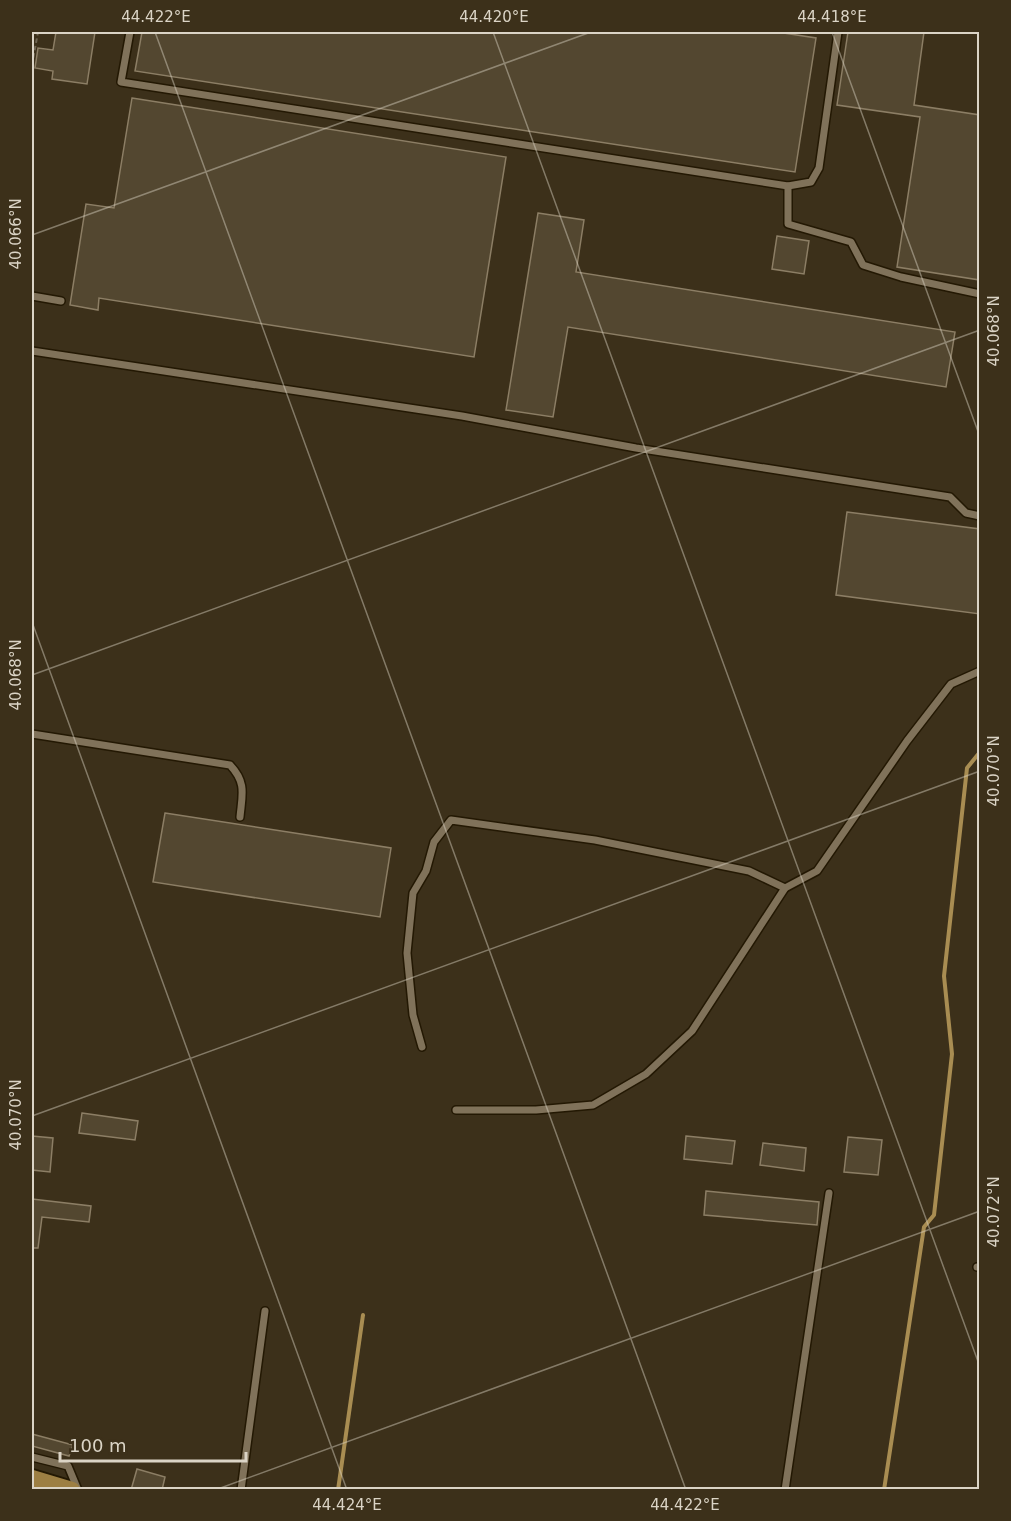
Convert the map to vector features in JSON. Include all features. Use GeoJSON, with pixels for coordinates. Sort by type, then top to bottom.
{"type":"FeatureCollection","features":[{"type":"Feature","properties":{"kind":"main road"},"geometry":{"type":"LineString","coordinates":[[32,1478],[72,1490]]}},
{"type":"Feature","properties":{"kind":"lane"},"geometry":{"type":"LineString","coordinates":[[130,32],[121,82],[788,186],[811,182],[819,168],[838,32]]}},
{"type":"Feature","properties":{"kind":"lane"},"geometry":{"type":"LineString","coordinates":[[788,186],[788,224],[851,242],[863,265],[901,277],[980,294]]}},
{"type":"Feature","properties":{"kind":"lane"},"geometry":{"type":"LineString","coordinates":[[32,297],[61,301]]}},
{"type":"Feature","properties":{"kind":"lane"},"geometry":{"type":"LineString","coordinates":[[32,351],[462,416],[648,449],[950,497],[966,513],[980,516]]}},
{"type":"Feature","properties":{"kind":"lane"},"geometry":{"type":"LineString","coordinates":[[456,1110],[536,1110],[593,1105],[646,1074],[692,1031],[785,888],[817,871],[907,741],[951,684],[980,671]]}},
{"type":"Feature","properties":{"kind":"lane"},"geometry":{"type":"LineString","coordinates":[[32,734],[230,765],[239,775],[243,788],[240,817]]}},
{"type":"Feature","properties":{"kind":"lane"},"geometry":{"type":"LineString","coordinates":[[422,1047],[413,1015],[407,953],[413,893],[426,871],[434,842],[451,820],[595,840],[749,872],[785,888]]}},
{"type":"Feature","properties":{"kind":"lane"},"geometry":{"type":"LineString","coordinates":[[785,1490],[829,1193]]}},
{"type":"Feature","properties":{"kind":"lane"},"geometry":{"type":"LineString","coordinates":[[241,1490],[265,1311]]}},
{"type":"Feature","properties":{"kind":"lane"},"geometry":{"type":"LineString","coordinates":[[32,1456],[68,1466],[78,1490]]}},
{"type":"Feature","properties":{"kind":"path"},"geometry":{"type":"LineString","coordinates":[[32,65],[38,32]]}},
{"type":"Feature","properties":{"kind":"building"},"geometry":{"type":"Polygon","coordinates":[[[56,32],[95,32],[87,84],[52,79],[53,71],[35,68],[38,48],[53,50],[56,32]]]}},
{"type":"Feature","properties":{"kind":"building"},"geometry":{"type":"Polygon","coordinates":[[[142,32],[777,32],[816,38],[795,172],[135,71],[142,32]]]}},
{"type":"Feature","properties":{"kind":"building"},"geometry":{"type":"Polygon","coordinates":[[[848,32],[924,32],[914,105],[980,115],[980,280],[897,267],[920,117],[837,105],[848,32]]]}},
{"type":"Feature","properties":{"kind":"building"},"geometry":{"type":"Polygon","coordinates":[[[132,98],[506,157],[474,357],[99,298],[98,310],[70,305],[86,204],[114,208],[132,98]]]}},
{"type":"Feature","properties":{"kind":"building"},"geometry":{"type":"Polygon","coordinates":[[[538,213],[584,220],[576,272],[955,332],[946,387],[568,327],[553,417],[506,410],[538,213]]]}},
{"type":"Feature","properties":{"kind":"building"},"geometry":{"type":"Polygon","coordinates":[[[777,236],[809,241],[804,274],[772,269],[777,236]]]}},
{"type":"Feature","properties":{"kind":"building"},"geometry":{"type":"Polygon","coordinates":[[[847,512],[980,529],[980,614],[836,595],[847,512]]]}},
{"type":"Feature","properties":{"kind":"building"},"geometry":{"type":"Polygon","coordinates":[[[165,813],[391,848],[380,917],[153,882],[165,813]]]}},
{"type":"Feature","properties":{"kind":"building"},"geometry":{"type":"Polygon","coordinates":[[[82,1113],[138,1121],[135,1140],[79,1133],[82,1113]]]}},
{"type":"Feature","properties":{"kind":"building"},"geometry":{"type":"Polygon","coordinates":[[[32,1136],[53,1138],[50,1172],[32,1170],[32,1136]]]}},
{"type":"Feature","properties":{"kind":"building"},"geometry":{"type":"Polygon","coordinates":[[[686,1136],[735,1141],[732,1164],[684,1159],[686,1136]]]}},
{"type":"Feature","properties":{"kind":"building"},"geometry":{"type":"Polygon","coordinates":[[[848,1137],[882,1140],[878,1175],[844,1172],[848,1137]]]}},
{"type":"Feature","properties":{"kind":"building"},"geometry":{"type":"Polygon","coordinates":[[[763,1143],[806,1148],[804,1171],[760,1165],[763,1143]]]}},
{"type":"Feature","properties":{"kind":"building"},"geometry":{"type":"Polygon","coordinates":[[[706,1191],[819,1202],[817,1225],[704,1215],[706,1191]]]}},
{"type":"Feature","properties":{"kind":"building"},"geometry":{"type":"Polygon","coordinates":[[[32,1199],[91,1206],[89,1222],[42,1217],[38,1248],[32,1248],[32,1199]]]}},
{"type":"Feature","properties":{"kind":"building"},"geometry":{"type":"Polygon","coordinates":[[[32,1434],[73,1445],[69,1456],[32,1446],[32,1434]]]}},
{"type":"Feature","properties":{"kind":"building"},"geometry":{"type":"Polygon","coordinates":[[[137,1469],[165,1477],[162,1490],[131,1490],[137,1469]]]}},
{"type":"Feature","properties":{"kind":"waterway"},"geometry":{"type":"LineString","coordinates":[[884,1490],[924,1227],[934,1215],[952,1054],[944,976],[967,768],[980,752]]}},
{"type":"Feature","properties":{"kind":"waterway"},"geometry":{"type":"LineString","coordinates":[[338,1490],[363,1315]]}}]}
